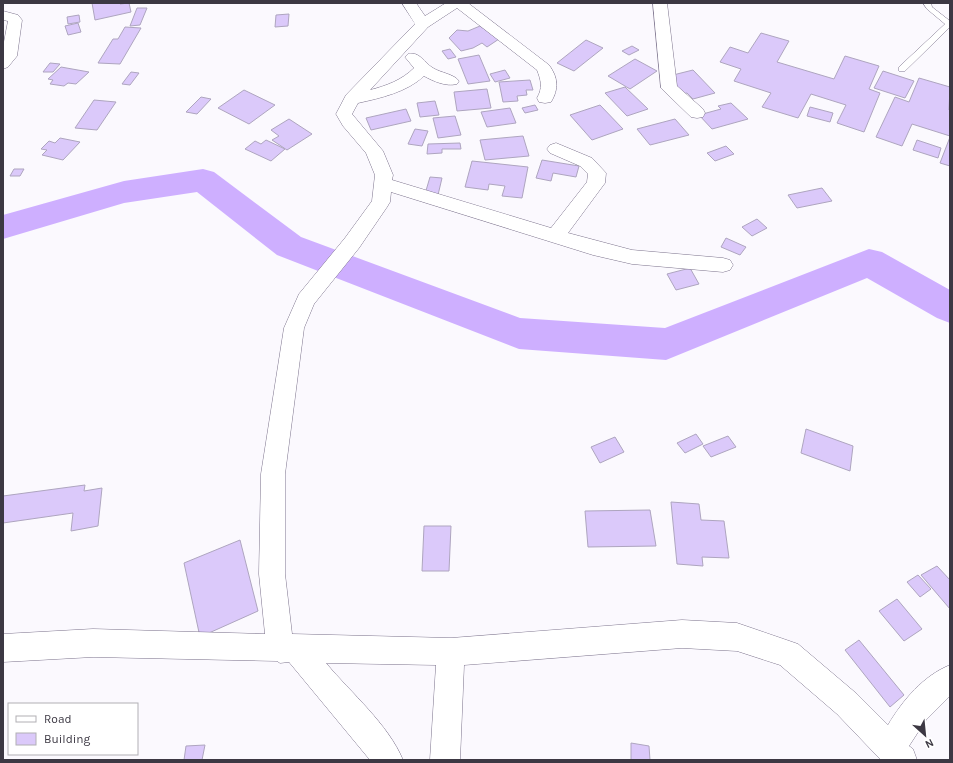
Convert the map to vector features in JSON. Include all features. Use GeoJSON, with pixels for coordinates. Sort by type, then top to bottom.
{"type":"FeatureCollection","features":[{"type":"Feature","properties":{"kind":"street"},"geometry":{"type":"LineString","coordinates":[[409,3],[417,30],[411,52],[414,59],[423,68],[451,82]]}},
{"type":"Feature","properties":{"kind":"street"},"geometry":{"type":"LineString","coordinates":[[388,760],[376,742],[312,670],[288,649],[272,574],[273,474],[294,328],[306,300],[352,243],[382,202],[384,175],[374,151],[344,114],[352,99],[417,30],[456,3]]}},
{"type":"Feature","properties":{"kind":"street"},"geometry":{"type":"LineString","coordinates":[[459,3],[544,68],[549,81],[549,91],[545,98]]}},
{"type":"Feature","properties":{"kind":"street"},"geometry":{"type":"LineString","coordinates":[[660,3],[669,88],[697,113]]}},
{"type":"Feature","properties":{"kind":"street"},"geometry":{"type":"LineString","coordinates":[[3,15],[15,20],[9,56],[3,64]]}},
{"type":"Feature","properties":{"kind":"street"},"geometry":{"type":"LineString","coordinates":[[352,99],[393,88],[412,79],[423,68]]}},
{"type":"Feature","properties":{"kind":"street"},"geometry":{"type":"LineString","coordinates":[[555,237],[596,183],[597,174],[586,162],[556,149]]}},
{"type":"Feature","properties":{"kind":"street"},"geometry":{"type":"LineString","coordinates":[[383,183],[593,248],[632,257],[724,265]]}},
{"type":"Feature","properties":{"kind":"street"},"geometry":{"type":"LineString","coordinates":[[3,648],[93,643],[451,652],[682,634],[737,637],[788,654],[847,704],[896,754]]}},
{"type":"Feature","properties":{"kind":"street"},"geometry":{"type":"LineString","coordinates":[[445,760],[451,652]]}},
{"type":"Feature","properties":{"kind":"street"},"geometry":{"type":"LineString","coordinates":[[896,754],[904,725],[920,703],[950,679]]}},
{"type":"Feature","properties":{"kind":"lane"},"geometry":{"type":"LineString","coordinates":[[902,68],[950,24],[930,8],[927,3]]}},
{"type":"Feature","properties":{"kind":"building"},"geometry":{"type":"Polygon","coordinates":[[[92,3],[129,3],[131,12],[95,20],[92,3]]]}},
{"type":"Feature","properties":{"kind":"building"},"geometry":{"type":"Polygon","coordinates":[[[137,8],[147,8],[140,25],[130,26],[137,8]]]}},
{"type":"Feature","properties":{"kind":"building"},"geometry":{"type":"Polygon","coordinates":[[[289,14],[288,26],[275,27],[276,15],[289,14]]]}},
{"type":"Feature","properties":{"kind":"building"},"geometry":{"type":"Polygon","coordinates":[[[79,15],[80,22],[68,24],[67,17],[79,15]]]}},
{"type":"Feature","properties":{"kind":"building"},"geometry":{"type":"Polygon","coordinates":[[[78,23],[81,32],[68,35],[65,26],[78,23]]]}},
{"type":"Feature","properties":{"kind":"building"},"geometry":{"type":"Polygon","coordinates":[[[480,26],[499,39],[487,47],[482,43],[473,48],[461,51],[449,38],[457,30],[468,31],[480,26]]]}},
{"type":"Feature","properties":{"kind":"building"},"geometry":{"type":"Polygon","coordinates":[[[125,27],[141,28],[120,64],[98,63],[113,39],[118,39],[125,27]]]}},
{"type":"Feature","properties":{"kind":"building"},"geometry":{"type":"Polygon","coordinates":[[[761,33],[789,41],[777,62],[834,79],[845,56],[879,66],[869,89],[880,93],[864,132],[837,123],[846,105],[811,94],[798,118],[762,107],[771,93],[734,81],[741,69],[720,62],[730,47],[748,53],[761,33]]]}},
{"type":"Feature","properties":{"kind":"building"},"geometry":{"type":"Polygon","coordinates":[[[586,40],[603,48],[574,71],[557,63],[586,40]]]}},
{"type":"Feature","properties":{"kind":"building"},"geometry":{"type":"Polygon","coordinates":[[[632,46],[639,50],[629,55],[622,51],[632,46]]]}},
{"type":"Feature","properties":{"kind":"building"},"geometry":{"type":"Polygon","coordinates":[[[450,49],[456,57],[448,59],[442,51],[450,49]]]}},
{"type":"Feature","properties":{"kind":"building"},"geometry":{"type":"Polygon","coordinates":[[[479,55],[490,81],[468,84],[458,59],[479,55]]]}},
{"type":"Feature","properties":{"kind":"building"},"geometry":{"type":"Polygon","coordinates":[[[635,59],[657,71],[630,89],[608,76],[635,59]]]}},
{"type":"Feature","properties":{"kind":"building"},"geometry":{"type":"Polygon","coordinates":[[[50,63],[60,64],[53,72],[43,72],[50,63]]]}},
{"type":"Feature","properties":{"kind":"building"},"geometry":{"type":"Polygon","coordinates":[[[61,67],[89,72],[76,84],[68,83],[64,86],[50,84],[53,80],[48,79],[61,67]]]}},
{"type":"Feature","properties":{"kind":"building"},"geometry":{"type":"Polygon","coordinates":[[[505,70],[510,78],[495,82],[490,74],[505,70]]]}},
{"type":"Feature","properties":{"kind":"building"},"geometry":{"type":"Polygon","coordinates":[[[693,70],[715,93],[693,99],[687,93],[681,94],[673,86],[677,84],[669,76],[693,70]]]}},
{"type":"Feature","properties":{"kind":"building"},"geometry":{"type":"Polygon","coordinates":[[[883,71],[914,81],[905,98],[874,88],[883,71]]]}},
{"type":"Feature","properties":{"kind":"building"},"geometry":{"type":"Polygon","coordinates":[[[131,72],[139,73],[130,85],[122,84],[131,72]]]}},
{"type":"Feature","properties":{"kind":"building"},"geometry":{"type":"Polygon","coordinates":[[[919,78],[950,87],[950,136],[912,124],[902,146],[876,137],[895,97],[909,102],[919,78]]]}},
{"type":"Feature","properties":{"kind":"building"},"geometry":{"type":"Polygon","coordinates":[[[530,80],[533,90],[526,90],[527,95],[517,96],[518,101],[503,102],[499,82],[530,80]]]}},
{"type":"Feature","properties":{"kind":"building"},"geometry":{"type":"Polygon","coordinates":[[[625,87],[648,109],[627,116],[605,93],[625,87]]]}},
{"type":"Feature","properties":{"kind":"building"},"geometry":{"type":"Polygon","coordinates":[[[487,89],[491,108],[457,111],[454,92],[487,89]]]}},
{"type":"Feature","properties":{"kind":"building"},"geometry":{"type":"Polygon","coordinates":[[[244,90],[275,105],[249,124],[218,108],[244,90]]]}},
{"type":"Feature","properties":{"kind":"building"},"geometry":{"type":"Polygon","coordinates":[[[201,97],[211,99],[197,114],[186,112],[201,97]]]}},
{"type":"Feature","properties":{"kind":"building"},"geometry":{"type":"Polygon","coordinates":[[[94,100],[116,102],[97,130],[75,128],[94,100]]]}},
{"type":"Feature","properties":{"kind":"building"},"geometry":{"type":"Polygon","coordinates":[[[435,101],[439,115],[420,117],[417,103],[435,101]]]}},
{"type":"Feature","properties":{"kind":"building"},"geometry":{"type":"Polygon","coordinates":[[[731,103],[748,119],[712,129],[699,115],[721,109],[718,106],[731,103]]]}},
{"type":"Feature","properties":{"kind":"building"},"geometry":{"type":"Polygon","coordinates":[[[535,105],[538,110],[525,113],[522,108],[535,105]]]}},
{"type":"Feature","properties":{"kind":"building"},"geometry":{"type":"Polygon","coordinates":[[[600,105],[623,129],[592,140],[570,115],[600,105]]]}},
{"type":"Feature","properties":{"kind":"building"},"geometry":{"type":"Polygon","coordinates":[[[810,107],[833,113],[830,122],[807,116],[810,107]]]}},
{"type":"Feature","properties":{"kind":"building"},"geometry":{"type":"Polygon","coordinates":[[[510,108],[516,123],[487,127],[481,112],[510,108]]]}},
{"type":"Feature","properties":{"kind":"building"},"geometry":{"type":"Polygon","coordinates":[[[406,109],[411,121],[371,130],[366,118],[406,109]]]}},
{"type":"Feature","properties":{"kind":"building"},"geometry":{"type":"Polygon","coordinates":[[[455,116],[461,135],[438,138],[433,118],[455,116]]]}},
{"type":"Feature","properties":{"kind":"building"},"geometry":{"type":"Polygon","coordinates":[[[289,119],[312,134],[287,150],[272,140],[279,136],[271,130],[289,119]]]}},
{"type":"Feature","properties":{"kind":"building"},"geometry":{"type":"Polygon","coordinates":[[[675,119],[689,135],[650,145],[637,129],[675,119]]]}},
{"type":"Feature","properties":{"kind":"building"},"geometry":{"type":"Polygon","coordinates":[[[415,129],[428,131],[422,146],[408,144],[415,129]]]}},
{"type":"Feature","properties":{"kind":"building"},"geometry":{"type":"Polygon","coordinates":[[[523,136],[529,156],[485,160],[480,140],[523,136]]]}},
{"type":"Feature","properties":{"kind":"building"},"geometry":{"type":"Polygon","coordinates":[[[950,137],[950,166],[940,163],[950,137]]]}},
{"type":"Feature","properties":{"kind":"building"},"geometry":{"type":"Polygon","coordinates":[[[60,138],[80,142],[63,160],[42,155],[47,150],[41,149],[49,141],[55,143],[60,138]]]}},
{"type":"Feature","properties":{"kind":"building"},"geometry":{"type":"Polygon","coordinates":[[[266,140],[285,149],[271,161],[245,149],[255,141],[261,144],[266,140]]]}},
{"type":"Feature","properties":{"kind":"building"},"geometry":{"type":"Polygon","coordinates":[[[917,140],[941,148],[938,158],[913,150],[917,140]]]}},
{"type":"Feature","properties":{"kind":"building"},"geometry":{"type":"Polygon","coordinates":[[[460,143],[461,149],[442,149],[442,153],[427,154],[428,144],[460,143]]]}},
{"type":"Feature","properties":{"kind":"building"},"geometry":{"type":"Polygon","coordinates":[[[726,146],[734,154],[715,161],[707,153],[726,146]]]}},
{"type":"Feature","properties":{"kind":"building"},"geometry":{"type":"Polygon","coordinates":[[[542,160],[579,166],[576,177],[553,173],[551,181],[536,178],[542,160]]]}},
{"type":"Feature","properties":{"kind":"building"},"geometry":{"type":"Polygon","coordinates":[[[472,161],[528,167],[522,198],[502,196],[505,186],[489,184],[488,190],[465,187],[472,161]]]}},
{"type":"Feature","properties":{"kind":"building"},"geometry":{"type":"Polygon","coordinates":[[[14,169],[24,169],[20,176],[10,176],[14,169]]]}},
{"type":"Feature","properties":{"kind":"building"},"geometry":{"type":"Polygon","coordinates":[[[430,177],[442,178],[438,195],[425,194],[430,177]]]}},
{"type":"Feature","properties":{"kind":"building"},"geometry":{"type":"Polygon","coordinates":[[[822,188],[832,201],[797,208],[788,195],[822,188]]]}},
{"type":"Feature","properties":{"kind":"building"},"geometry":{"type":"Polygon","coordinates":[[[757,219],[767,228],[752,236],[742,227],[757,219]]]}},
{"type":"Feature","properties":{"kind":"building"},"geometry":{"type":"Polygon","coordinates":[[[726,238],[746,247],[740,255],[721,247],[726,238]]]}},
{"type":"Feature","properties":{"kind":"building"},"geometry":{"type":"Polygon","coordinates":[[[690,268],[699,284],[676,290],[667,274],[690,268]]]}},
{"type":"Feature","properties":{"kind":"building"},"geometry":{"type":"Polygon","coordinates":[[[806,429],[853,446],[850,471],[801,453],[806,429]]]}},
{"type":"Feature","properties":{"kind":"building"},"geometry":{"type":"Polygon","coordinates":[[[696,434],[703,444],[685,453],[677,443],[696,434]]]}},
{"type":"Feature","properties":{"kind":"building"},"geometry":{"type":"Polygon","coordinates":[[[728,436],[736,447],[711,457],[703,446],[728,436]]]}},
{"type":"Feature","properties":{"kind":"building"},"geometry":{"type":"Polygon","coordinates":[[[615,437],[624,452],[600,463],[591,447],[615,437]]]}},
{"type":"Feature","properties":{"kind":"building"},"geometry":{"type":"Polygon","coordinates":[[[85,485],[84,491],[102,488],[98,526],[71,531],[73,513],[3,523],[3,496],[85,485]]]}},
{"type":"Feature","properties":{"kind":"building"},"geometry":{"type":"Polygon","coordinates":[[[671,502],[699,504],[701,520],[724,521],[729,558],[702,557],[703,566],[677,564],[671,502]]]}},
{"type":"Feature","properties":{"kind":"building"},"geometry":{"type":"Polygon","coordinates":[[[650,510],[656,546],[588,547],[585,511],[650,510]]]}},
{"type":"Feature","properties":{"kind":"building"},"geometry":{"type":"Polygon","coordinates":[[[424,526],[451,526],[449,571],[422,571],[424,526]]]}},
{"type":"Feature","properties":{"kind":"building"},"geometry":{"type":"Polygon","coordinates":[[[240,540],[258,611],[200,637],[184,563],[240,540]]]}},
{"type":"Feature","properties":{"kind":"building"},"geometry":{"type":"Polygon","coordinates":[[[937,566],[950,580],[950,609],[921,575],[937,566]]]}},
{"type":"Feature","properties":{"kind":"building"},"geometry":{"type":"Polygon","coordinates":[[[918,575],[931,589],[920,597],[907,582],[918,575]]]}},
{"type":"Feature","properties":{"kind":"building"},"geometry":{"type":"Polygon","coordinates":[[[897,599],[922,629],[904,641],[879,611],[897,599]]]}},
{"type":"Feature","properties":{"kind":"building"},"geometry":{"type":"Polygon","coordinates":[[[859,640],[904,695],[890,707],[845,650],[859,640]]]}},
{"type":"Feature","properties":{"kind":"building"},"geometry":{"type":"Polygon","coordinates":[[[631,743],[649,746],[650,760],[631,760],[631,743]]]}},
{"type":"Feature","properties":{"kind":"building"},"geometry":{"type":"Polygon","coordinates":[[[205,745],[202,760],[184,760],[186,746],[205,745]]]}},
{"type":"Feature","properties":{"kind":"waterway"},"geometry":{"type":"LineString","coordinates":[[3,227],[124,192],[203,180],[289,246],[519,333],[666,344],[869,262],[950,308]]}}]}
